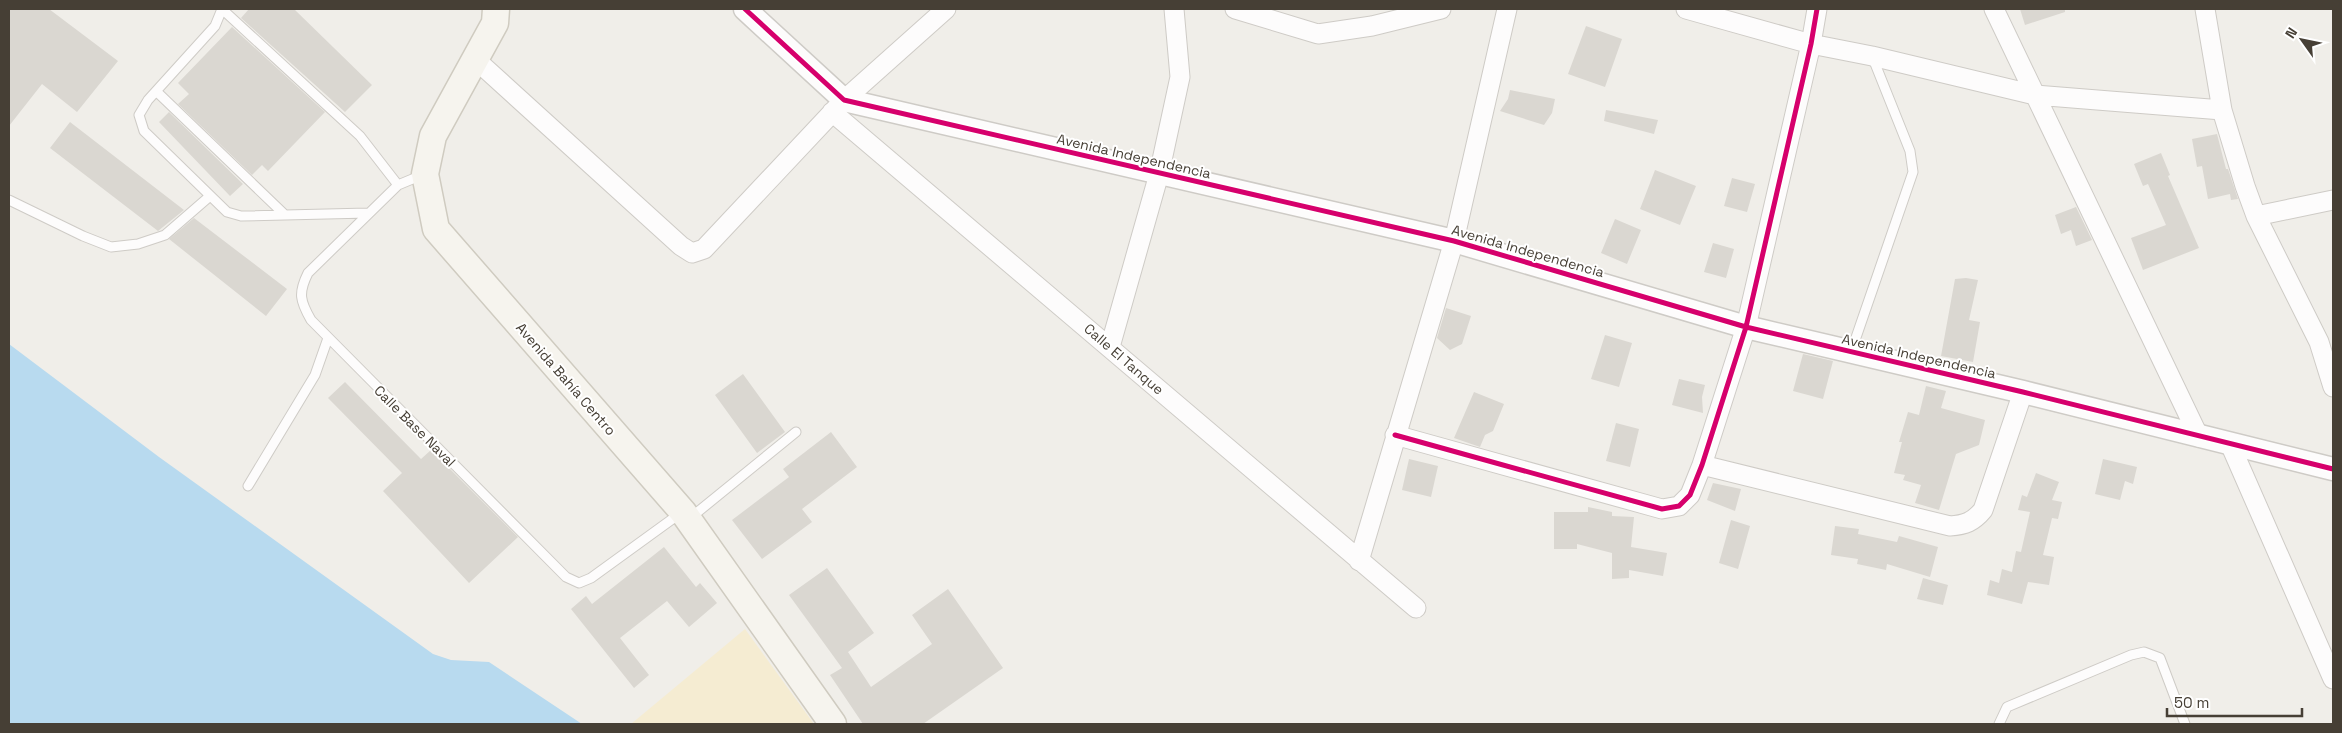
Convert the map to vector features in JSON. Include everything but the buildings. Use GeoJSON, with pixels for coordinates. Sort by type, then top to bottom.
{"type":"FeatureCollection","features":[{"type":"Feature","properties":{"kind":"main road","name":"Avenida Bahía Centro"},"geometry":{"type":"LineString","coordinates":[[496,9],[495,23],[434,136],[425,174],[436,229],[686,516],[833,724]]}},
{"type":"Feature","properties":{"kind":"street","name":"Avenida Independencia"},"geometry":{"type":"LineString","coordinates":[[745,9],[838,106],[1159,174],[1454,240],[1746,327],[2023,392],[2333,469]]}},
{"type":"Feature","properties":{"kind":"street"},"geometry":{"type":"LineString","coordinates":[[475,59],[681,246],[692,253],[704,249],[838,106],[946,9]]}},
{"type":"Feature","properties":{"kind":"street"},"geometry":{"type":"LineString","coordinates":[[1110,347],[1159,174],[1180,77],[1174,9]]}},
{"type":"Feature","properties":{"kind":"street"},"geometry":{"type":"LineString","coordinates":[[1235,9],[1318,34],[1372,26],[1441,9]]}},
{"type":"Feature","properties":{"kind":"street"},"geometry":{"type":"LineString","coordinates":[[1359,561],[1454,240],[1506,9]]}},
{"type":"Feature","properties":{"kind":"street"},"geometry":{"type":"LineString","coordinates":[[1686,9],[1811,44],[1872,56],[2035,95],[2222,110]]}},
{"type":"Feature","properties":{"kind":"street"},"geometry":{"type":"LineString","coordinates":[[1396,435],[1662,509],[1679,506],[1690,495],[1702,465],[1746,327],[1811,44],[1817,9]]}},
{"type":"Feature","properties":{"kind":"street"},"geometry":{"type":"LineString","coordinates":[[1994,9],[2199,437]]}},
{"type":"Feature","properties":{"kind":"street"},"geometry":{"type":"LineString","coordinates":[[2205,9],[2222,110],[2256,216],[2319,342],[2333,387]]}},
{"type":"Feature","properties":{"kind":"street","name":"Calle El Tanque"},"geometry":{"type":"LineString","coordinates":[[838,106],[1110,347],[1416,608]]}},
{"type":"Feature","properties":{"kind":"street"},"geometry":{"type":"LineString","coordinates":[[2256,216],[2333,200]]}},
{"type":"Feature","properties":{"kind":"street"},"geometry":{"type":"LineString","coordinates":[[1702,465],[1950,526],[1960,526],[1974,521],[1983,510],[2023,392]]}},
{"type":"Feature","properties":{"kind":"street"},"geometry":{"type":"LineString","coordinates":[[2230,444],[2333,679]]}},
{"type":"Feature","properties":{"kind":"lane"},"geometry":{"type":"LineString","coordinates":[[368,213],[241,216],[227,212],[144,131],[139,115],[148,100],[215,26],[222,9],[360,136],[398,185]]}},
{"type":"Feature","properties":{"kind":"lane"},"geometry":{"type":"LineString","coordinates":[[1851,352],[1913,172],[1910,151],[1872,56]]}},
{"type":"Feature","properties":{"kind":"lane"},"geometry":{"type":"LineString","coordinates":[[156,91],[284,214]]}},
{"type":"Feature","properties":{"kind":"lane","name":"Calle Base Naval"},"geometry":{"type":"LineString","coordinates":[[425,174],[398,185],[308,273],[301,288],[302,306],[311,320],[328,338],[566,577],[579,583],[591,578],[686,516],[796,432]]}},
{"type":"Feature","properties":{"kind":"lane"},"geometry":{"type":"LineString","coordinates":[[9,200],[83,236],[111,247],[138,244],[165,235],[210,196]]}},
{"type":"Feature","properties":{"kind":"lane"},"geometry":{"type":"LineString","coordinates":[[248,486],[315,375],[328,338]]}},
{"type":"Feature","properties":{"kind":"lane"},"geometry":{"type":"LineString","coordinates":[[1999,724],[2007,707],[2131,655],[2144,652],[2160,658],[2185,724]]}},
{"type":"Feature","properties":{"kind":"sand"},"geometry":{"type":"Polygon","coordinates":[[[745,629],[814,724],[631,724],[745,629]]]}},
{"type":"Feature","properties":{"kind":"water"},"geometry":{"type":"Polygon","coordinates":[[[9,344],[159,457],[433,654],[451,660],[489,662],[582,724],[9,724],[9,344]]]}},
{"type":"Feature","properties":{"kind":"cycle path"},"geometry":{"type":"LineString","coordinates":[[745,9],[844,100],[1454,241],[1746,327],[2023,392],[2333,469]]}},
{"type":"Feature","properties":{"kind":"cycle path"},"geometry":{"type":"LineString","coordinates":[[1395,435],[1662,509],[1679,506],[1690,495],[1702,465],[1746,327],[1811,44],[1817,9]]}}]}
